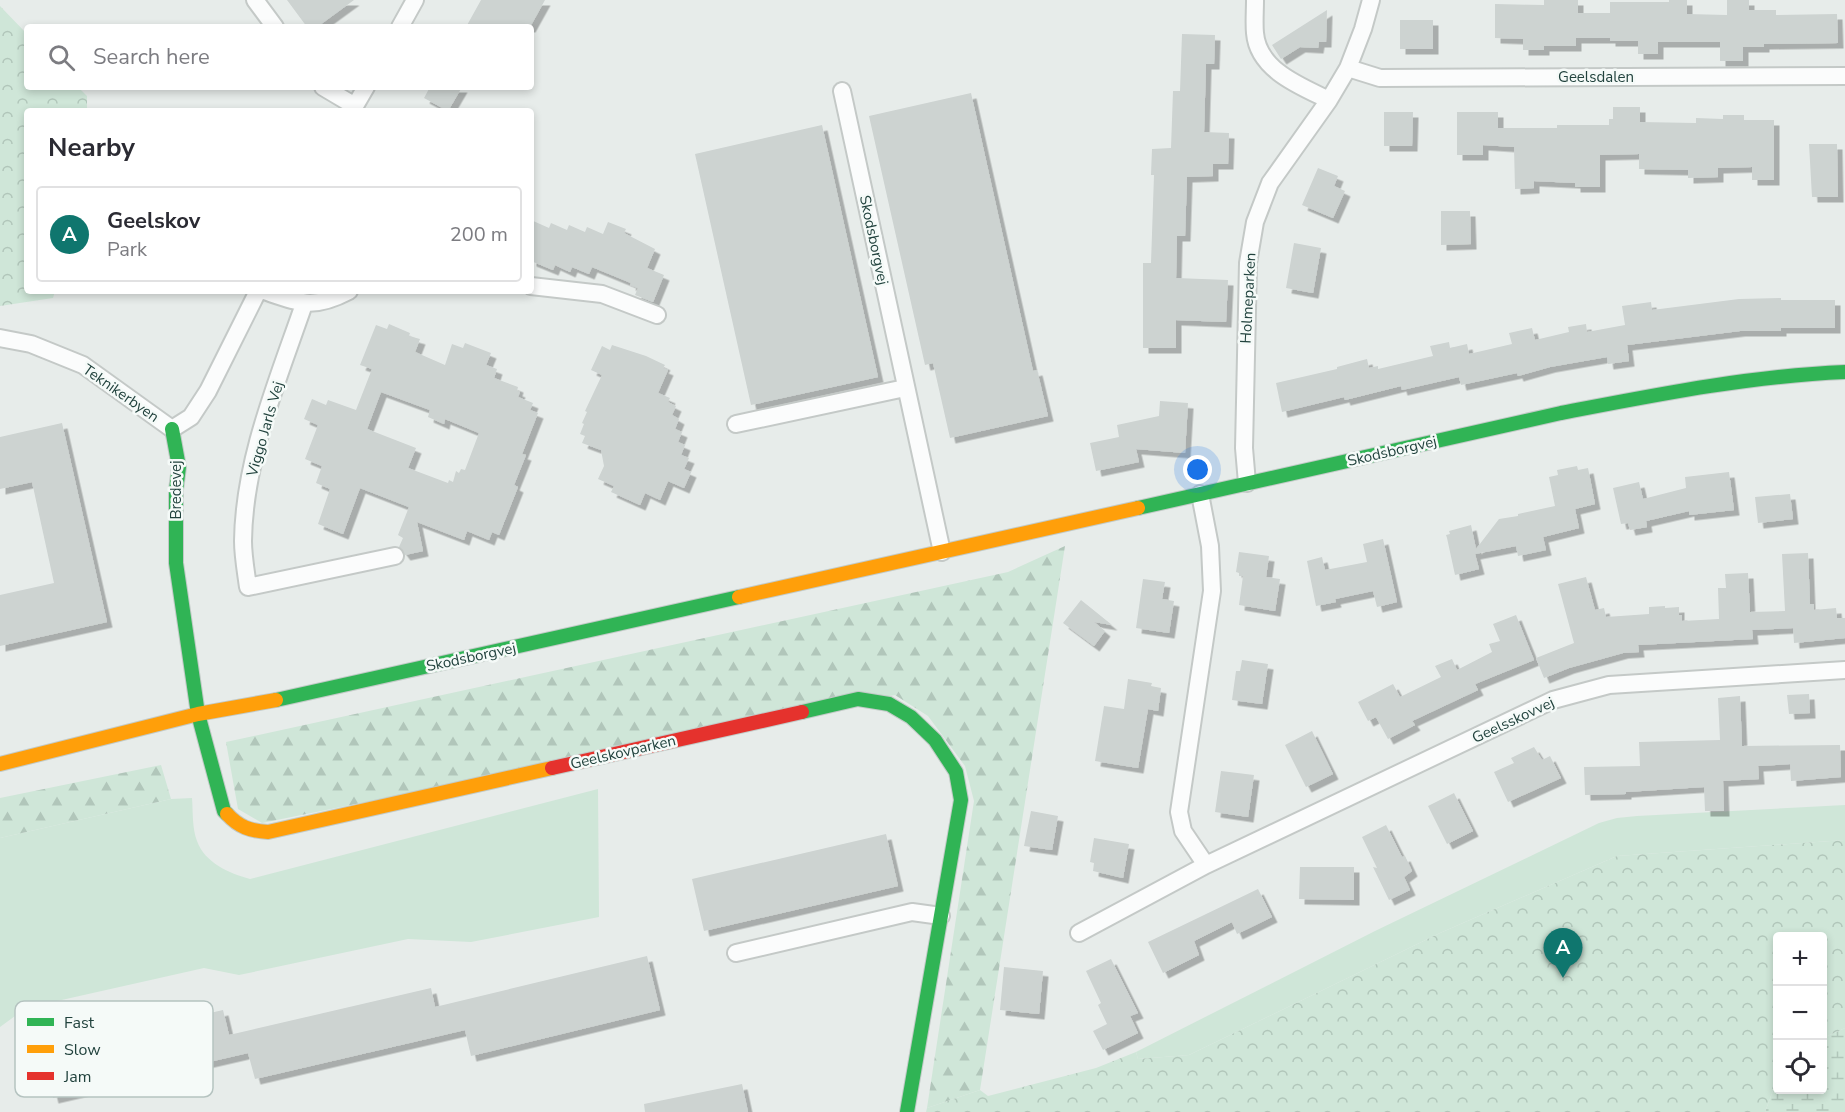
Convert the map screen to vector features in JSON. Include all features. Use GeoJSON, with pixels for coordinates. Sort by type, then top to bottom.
{"type":"FeatureCollection","features":[{"type":"Feature","properties":{"kind":"street"},"geometry":{"type":"LineString","coordinates":[[255,0],[273,24]]}},
{"type":"Feature","properties":{"kind":"street"},"geometry":{"type":"LineString","coordinates":[[402,24],[415,0]]}},
{"type":"Feature","properties":{"kind":"street"},"geometry":{"type":"LineString","coordinates":[[1255,0],[1255,35],[1261,54],[1272,67],[1288,79],[1329,100]]}},
{"type":"Feature","properties":{"kind":"street","name":"Holmeparken"},"geometry":{"type":"LineString","coordinates":[[1247,483],[1244,448],[1248,263],[1255,222],[1270,183],[1329,100],[1348,68],[1371,0]]}},
{"type":"Feature","properties":{"kind":"street","name":"Geelsdalen"},"geometry":{"type":"LineString","coordinates":[[1348,68],[1380,78],[1845,76]]}},
{"type":"Feature","properties":{"kind":"street"},"geometry":{"type":"LineString","coordinates":[[327,90],[353,108],[364,90]]}},
{"type":"Feature","properties":{"kind":"street","name":"Skodsborgvej"},"geometry":{"type":"LineString","coordinates":[[842,91],[942,552]]}},
{"type":"Feature","properties":{"kind":"street"},"geometry":{"type":"LineString","coordinates":[[534,286],[602,294],[657,315]]}},
{"type":"Feature","properties":{"kind":"street"},"geometry":{"type":"LineString","coordinates":[[172,429],[191,417],[208,391],[256,294]]}},
{"type":"Feature","properties":{"kind":"street"},"geometry":{"type":"LineString","coordinates":[[273,294],[304,304],[333,300],[344,294]]}},
{"type":"Feature","properties":{"kind":"street","name":"Viggo Jarls Vej"},"geometry":{"type":"LineString","coordinates":[[304,304],[258,443],[246,497],[243,543],[248,587],[395,556]]}},
{"type":"Feature","properties":{"kind":"street","name":"Teknikerbyen"},"geometry":{"type":"LineString","coordinates":[[0,338],[31,344],[83,365],[172,429]]}},
{"type":"Feature","properties":{"kind":"street","name":"Skodsborgvej"},"geometry":{"type":"LineString","coordinates":[[0,764],[198,714],[294,696],[1675,390],[1757,379],[1845,372]]}},
{"type":"Feature","properties":{"kind":"street"},"geometry":{"type":"LineString","coordinates":[[736,424],[905,388]]}},
{"type":"Feature","properties":{"kind":"street","name":"Bredevej"},"geometry":{"type":"LineString","coordinates":[[172,429],[179,467],[176,490],[176,563],[198,714]]}},
{"type":"Feature","properties":{"kind":"street"},"geometry":{"type":"LineString","coordinates":[[1200,494],[1210,546],[1212,591],[1179,812],[1183,831],[1206,865]]}},
{"type":"Feature","properties":{"kind":"street","name":"Geelsskovvej"},"geometry":{"type":"LineString","coordinates":[[1078,933],[1206,865],[1553,700],[1609,685],[1845,670]]}},
{"type":"Feature","properties":{"kind":"street","name":"Geelskovparken"},"geometry":{"type":"LineString","coordinates":[[198,714],[224,811],[236,824],[251,831],[268,832],[858,699],[889,704],[911,717],[935,740],[956,772],[961,800],[907,1112]]}},
{"type":"Feature","properties":{"kind":"street"},"geometry":{"type":"LineString","coordinates":[[736,953],[912,912],[941,916]]}},
{"type":"Feature","properties":{"kind":"green space"},"geometry":{"type":"Polygon","coordinates":[[[0,6],[24,31],[24,90],[81,90],[87,96],[87,108],[24,108],[24,294],[54,294],[53,298],[0,306],[0,6]]]}},
{"type":"Feature","properties":{"kind":"green space"},"geometry":{"type":"Polygon","coordinates":[[[1065,546],[980,1090],[927,1108],[974,801],[965,766],[928,716],[895,695],[262,823],[238,809],[226,742],[1008,572],[1065,546]]]}},
{"type":"Feature","properties":{"kind":"green space"},"geometry":{"type":"Polygon","coordinates":[[[161,765],[171,799],[0,838],[0,798],[161,765]]]}},
{"type":"Feature","properties":{"kind":"green space"},"geometry":{"type":"Polygon","coordinates":[[[598,789],[599,917],[471,942],[408,939],[239,975],[204,968],[57,1001],[15,1001],[15,1016],[0,1027],[0,838],[171,799],[192,798],[194,831],[201,849],[219,866],[250,879],[598,789]]]}},
{"type":"Feature","properties":{"kind":"green space"},"geometry":{"type":"Polygon","coordinates":[[[1845,805],[1845,840],[1617,856],[1440,933],[1189,1055],[1138,1059],[1136,1052],[1375,931],[1599,823],[1637,816],[1845,805]]]}},
{"type":"Feature","properties":{"kind":"green space"},"geometry":{"type":"Polygon","coordinates":[[[1845,840],[1845,1028],[1827,1036],[1827,932],[1773,932],[1773,1091],[1765,1112],[926,1112],[927,1108],[980,1090],[988,1096],[1096,1068],[1136,1052],[1138,1059],[1189,1055],[1440,933],[1617,856],[1845,840]]]}},
{"type":"Feature","properties":{"kind":"green space"},"geometry":{"type":"Polygon","coordinates":[[[1845,1028],[1845,1112],[1765,1112],[1773,1091],[1773,1094],[1827,1094],[1827,1036],[1845,1028]]]}},
{"type":"Feature","properties":{"kind":"building"},"geometry":{"type":"Polygon","coordinates":[[[287,0],[354,0],[321,24],[305,24],[287,0]]]}},
{"type":"Feature","properties":{"kind":"building"},"geometry":{"type":"Polygon","coordinates":[[[481,0],[545,0],[532,24],[468,24],[481,0]]]}},
{"type":"Feature","properties":{"kind":"building"},"geometry":{"type":"Polygon","coordinates":[[[1544,0],[1578,0],[1578,13],[1610,13],[1610,2],[1687,0],[1687,14],[1727,15],[1727,0],[1749,0],[1749,10],[1776,10],[1776,15],[1837,14],[1838,43],[1764,44],[1764,47],[1743,47],[1743,61],[1720,61],[1720,42],[1658,42],[1658,54],[1638,54],[1638,41],[1576,38],[1576,46],[1544,46],[1544,50],[1523,50],[1523,39],[1495,38],[1495,4],[1544,5],[1544,0]]]}},
{"type":"Feature","properties":{"kind":"building"},"geometry":{"type":"Polygon","coordinates":[[[1327,10],[1326,42],[1319,42],[1318,48],[1300,47],[1281,59],[1272,45],[1327,10]]]}},
{"type":"Feature","properties":{"kind":"building"},"geometry":{"type":"Polygon","coordinates":[[[1400,20],[1433,20],[1433,49],[1400,49],[1400,20]]]}},
{"type":"Feature","properties":{"kind":"building"},"geometry":{"type":"Polygon","coordinates":[[[1182,34],[1215,35],[1214,64],[1206,64],[1204,132],[1229,133],[1228,164],[1213,164],[1213,176],[1187,177],[1185,236],[1177,236],[1176,278],[1228,280],[1226,322],[1176,320],[1176,348],[1143,348],[1143,263],[1151,263],[1154,175],[1151,175],[1152,149],[1171,148],[1173,91],[1180,91],[1182,34]]]}},
{"type":"Feature","properties":{"kind":"building"},"geometry":{"type":"Polygon","coordinates":[[[428,90],[460,90],[450,108],[442,108],[424,98],[428,90]]]}},
{"type":"Feature","properties":{"kind":"building"},"geometry":{"type":"Polygon","coordinates":[[[971,93],[1033,371],[1037,370],[1048,416],[950,438],[933,363],[925,365],[869,116],[971,93]]]}},
{"type":"Feature","properties":{"kind":"building"},"geometry":{"type":"Polygon","coordinates":[[[1613,107],[1640,107],[1640,122],[1696,123],[1696,118],[1723,119],[1723,115],[1744,115],[1744,120],[1774,120],[1774,180],[1752,180],[1752,167],[1718,168],[1718,177],[1688,178],[1688,170],[1639,169],[1639,154],[1600,155],[1600,187],[1575,187],[1575,183],[1534,181],[1534,188],[1515,189],[1514,147],[1483,145],[1483,155],[1457,155],[1457,112],[1498,112],[1498,128],[1557,128],[1557,125],[1609,125],[1609,119],[1613,119],[1613,107]]]}},
{"type":"Feature","properties":{"kind":"building"},"geometry":{"type":"Polygon","coordinates":[[[1384,112],[1413,112],[1412,146],[1384,146],[1384,112]]]}},
{"type":"Feature","properties":{"kind":"building"},"geometry":{"type":"Polygon","coordinates":[[[822,125],[878,377],[751,405],[695,154],[822,125]]]}},
{"type":"Feature","properties":{"kind":"building"},"geometry":{"type":"Polygon","coordinates":[[[1809,144],[1837,144],[1838,197],[1812,197],[1809,144]]]}},
{"type":"Feature","properties":{"kind":"building"},"geometry":{"type":"Polygon","coordinates":[[[1318,168],[1338,176],[1334,186],[1345,191],[1333,218],[1302,205],[1318,168]]]}},
{"type":"Feature","properties":{"kind":"building"},"geometry":{"type":"Polygon","coordinates":[[[1441,211],[1470,211],[1471,244],[1441,245],[1441,211]]]}},
{"type":"Feature","properties":{"kind":"building"},"geometry":{"type":"Polygon","coordinates":[[[534,221],[549,228],[551,223],[567,230],[569,225],[585,232],[587,227],[603,234],[608,222],[626,229],[624,233],[655,249],[647,268],[664,275],[653,302],[635,295],[638,288],[630,285],[631,283],[592,267],[589,274],[572,267],[570,272],[555,265],[553,270],[534,262],[534,221]]]}},
{"type":"Feature","properties":{"kind":"building"},"geometry":{"type":"Polygon","coordinates":[[[1294,243],[1321,248],[1313,293],[1286,288],[1294,243]]]}},
{"type":"Feature","properties":{"kind":"building"},"geometry":{"type":"Polygon","coordinates":[[[1781,298],[1781,300],[1835,300],[1835,328],[1740,331],[1627,345],[1629,361],[1608,364],[1607,357],[1550,367],[1518,376],[1517,373],[1461,385],[1459,377],[1402,390],[1401,386],[1345,400],[1344,397],[1282,412],[1276,383],[1337,369],[1337,367],[1367,359],[1369,368],[1378,366],[1378,369],[1433,356],[1430,346],[1449,342],[1450,348],[1467,344],[1469,354],[1512,344],[1509,333],[1532,328],[1535,340],[1569,332],[1568,327],[1586,324],[1587,332],[1625,325],[1622,306],[1651,302],[1652,310],[1739,299],[1781,298]]]}},
{"type":"Feature","properties":{"kind":"building"},"geometry":{"type":"Polygon","coordinates":[[[389,324],[410,333],[409,336],[420,339],[415,352],[445,365],[452,344],[463,348],[465,343],[491,353],[486,365],[497,369],[494,378],[518,387],[517,391],[520,392],[518,397],[533,403],[530,410],[538,413],[522,454],[526,455],[514,485],[518,487],[499,535],[492,532],[489,540],[467,531],[464,540],[417,522],[423,551],[405,555],[399,547],[403,538],[398,535],[409,507],[360,488],[343,534],[318,524],[330,489],[316,483],[322,466],[305,459],[318,425],[304,419],[312,399],[326,405],[328,400],[356,410],[372,369],[360,365],[376,325],[387,329],[389,324]],[[381,392],[367,429],[416,448],[408,468],[448,483],[449,480],[453,482],[456,471],[459,473],[461,469],[465,470],[479,433],[445,419],[444,424],[428,417],[430,410],[381,392]]]}},
{"type":"Feature","properties":{"kind":"building"},"geometry":{"type":"Polygon","coordinates":[[[612,345],[665,365],[663,368],[668,370],[658,393],[670,398],[668,402],[676,406],[672,415],[679,419],[675,429],[682,432],[678,442],[685,445],[681,455],[689,458],[684,469],[691,472],[684,488],[668,481],[660,500],[645,493],[640,505],[611,492],[614,486],[598,479],[604,466],[601,450],[582,443],[585,436],[580,434],[587,412],[585,411],[602,375],[591,370],[602,346],[610,350],[612,345]]]}},
{"type":"Feature","properties":{"kind":"building"},"geometry":{"type":"Polygon","coordinates":[[[1160,401],[1188,403],[1185,453],[1136,449],[1139,462],[1096,471],[1090,443],[1119,437],[1117,425],[1159,416],[1160,401]]]}},
{"type":"Feature","properties":{"kind":"building"},"geometry":{"type":"Polygon","coordinates":[[[62,423],[107,622],[0,646],[0,595],[54,583],[32,482],[0,489],[0,437],[62,423]]]}},
{"type":"Feature","properties":{"kind":"building"},"geometry":{"type":"Polygon","coordinates":[[[1577,466],[1578,470],[1588,468],[1595,504],[1575,509],[1579,528],[1543,537],[1546,550],[1518,556],[1516,546],[1475,554],[1479,569],[1455,575],[1446,535],[1450,534],[1449,531],[1471,525],[1476,549],[1499,519],[1555,506],[1549,477],[1558,475],[1557,470],[1577,466]]]}},
{"type":"Feature","properties":{"kind":"building"},"geometry":{"type":"Polygon","coordinates":[[[1729,472],[1734,510],[1689,515],[1689,511],[1646,521],[1647,527],[1630,530],[1628,523],[1621,524],[1613,488],[1639,482],[1643,499],[1686,488],[1685,477],[1729,472]]]}},
{"type":"Feature","properties":{"kind":"building"},"geometry":{"type":"Polygon","coordinates":[[[1790,494],[1793,519],[1758,523],[1755,497],[1790,494]]]}},
{"type":"Feature","properties":{"kind":"building"},"geometry":{"type":"Polygon","coordinates":[[[1383,539],[1397,602],[1377,607],[1373,591],[1335,599],[1336,602],[1316,606],[1307,561],[1322,557],[1325,570],[1367,562],[1363,544],[1383,539]]]}},
{"type":"Feature","properties":{"kind":"building"},"geometry":{"type":"Polygon","coordinates":[[[1239,552],[1269,556],[1266,577],[1280,579],[1275,611],[1239,605],[1243,576],[1239,576],[1236,572],[1239,552]]]}},
{"type":"Feature","properties":{"kind":"building"},"geometry":{"type":"Polygon","coordinates":[[[1808,553],[1810,604],[1814,604],[1814,610],[1836,608],[1837,618],[1845,618],[1845,638],[1794,643],[1793,628],[1752,630],[1753,639],[1638,645],[1639,652],[1623,653],[1569,668],[1544,678],[1536,658],[1574,643],[1558,584],[1586,577],[1595,610],[1604,608],[1606,617],[1649,614],[1649,607],[1665,606],[1665,608],[1679,607],[1682,621],[1719,619],[1718,588],[1726,588],[1725,574],[1748,573],[1750,612],[1785,611],[1782,554],[1808,553]]]}},
{"type":"Feature","properties":{"kind":"building"},"geometry":{"type":"Polygon","coordinates":[[[1143,579],[1165,582],[1162,599],[1174,601],[1169,633],[1136,628],[1143,579]]]}},
{"type":"Feature","properties":{"kind":"building"},"geometry":{"type":"Polygon","coordinates":[[[1081,600],[1112,625],[1094,622],[1105,631],[1094,646],[1063,623],[1081,600]]]}},
{"type":"Feature","properties":{"kind":"building"},"geometry":{"type":"Polygon","coordinates":[[[1516,615],[1534,660],[1475,684],[1478,690],[1412,721],[1415,725],[1388,739],[1376,717],[1368,721],[1358,702],[1393,684],[1400,697],[1441,677],[1435,666],[1452,659],[1457,670],[1492,652],[1489,644],[1500,641],[1493,624],[1516,615]]]}},
{"type":"Feature","properties":{"kind":"building"},"geometry":{"type":"Polygon","coordinates":[[[1242,660],[1268,664],[1262,704],[1232,700],[1236,671],[1240,671],[1242,660]]]}},
{"type":"Feature","properties":{"kind":"building"},"geometry":{"type":"Polygon","coordinates":[[[1128,679],[1152,683],[1151,686],[1161,688],[1158,711],[1148,709],[1138,768],[1095,761],[1104,706],[1124,709],[1128,679]]]}},
{"type":"Feature","properties":{"kind":"building"},"geometry":{"type":"Polygon","coordinates":[[[1809,694],[1810,713],[1789,714],[1787,695],[1809,694]]]}},
{"type":"Feature","properties":{"kind":"building"},"geometry":{"type":"Polygon","coordinates":[[[1740,696],[1742,746],[1840,745],[1841,777],[1791,781],[1790,764],[1758,766],[1759,779],[1723,781],[1724,811],[1705,811],[1704,787],[1585,795],[1584,767],[1640,766],[1639,742],[1720,740],[1718,698],[1740,696]]]}},
{"type":"Feature","properties":{"kind":"building"},"geometry":{"type":"Polygon","coordinates":[[[1312,731],[1333,774],[1306,787],[1285,745],[1312,731]]]}},
{"type":"Feature","properties":{"kind":"building"},"geometry":{"type":"Polygon","coordinates":[[[1534,747],[1542,760],[1550,756],[1561,778],[1508,802],[1494,772],[1514,763],[1511,758],[1534,747]]]}},
{"type":"Feature","properties":{"kind":"building"},"geometry":{"type":"Polygon","coordinates":[[[1221,771],[1254,775],[1248,817],[1215,812],[1221,771]]]}},
{"type":"Feature","properties":{"kind":"building"},"geometry":{"type":"Polygon","coordinates":[[[1454,793],[1473,831],[1447,844],[1428,806],[1454,793]]]}},
{"type":"Feature","properties":{"kind":"building"},"geometry":{"type":"Polygon","coordinates":[[[1031,811],[1058,816],[1052,850],[1024,846],[1031,811]]]}},
{"type":"Feature","properties":{"kind":"building"},"geometry":{"type":"Polygon","coordinates":[[[1386,825],[1402,857],[1405,856],[1412,871],[1404,877],[1410,890],[1389,900],[1362,837],[1386,825]]]}},
{"type":"Feature","properties":{"kind":"building"},"geometry":{"type":"Polygon","coordinates":[[[886,834],[898,886],[704,931],[692,879],[886,834]]]}},
{"type":"Feature","properties":{"kind":"building"},"geometry":{"type":"Polygon","coordinates":[[[1094,838],[1129,844],[1123,878],[1093,871],[1094,863],[1090,862],[1094,838]]]}},
{"type":"Feature","properties":{"kind":"building"},"geometry":{"type":"Polygon","coordinates":[[[1300,867],[1354,867],[1354,900],[1299,899],[1300,867]]]}},
{"type":"Feature","properties":{"kind":"building"},"geometry":{"type":"Polygon","coordinates":[[[1258,889],[1272,917],[1237,934],[1232,922],[1194,941],[1199,955],[1163,973],[1148,942],[1258,889]]]}},
{"type":"Feature","properties":{"kind":"building"},"geometry":{"type":"Polygon","coordinates":[[[647,956],[660,1010],[471,1056],[465,1030],[255,1079],[248,1053],[213,1061],[213,1012],[223,1010],[229,1035],[431,988],[435,1007],[647,956]]]}},
{"type":"Feature","properties":{"kind":"building"},"geometry":{"type":"Polygon","coordinates":[[[1111,959],[1138,1013],[1130,1016],[1138,1033],[1103,1050],[1093,1031],[1107,1024],[1098,1005],[1101,1003],[1086,971],[1111,959]]]}},
{"type":"Feature","properties":{"kind":"building"},"geometry":{"type":"Polygon","coordinates":[[[1004,967],[1043,971],[1039,1014],[1000,1010],[1004,967]]]}},
{"type":"Feature","properties":{"kind":"building"},"geometry":{"type":"Polygon","coordinates":[[[742,1084],[748,1112],[645,1112],[644,1104],[742,1084]]]}},
{"type":"Feature","properties":{"kind":"traffic: fast"},"geometry":{"type":"LineString","coordinates":[[1138,508],[1561,413],[1738,382],[1845,372]]}},
{"type":"Feature","properties":{"kind":"traffic: fast"},"geometry":{"type":"LineString","coordinates":[[172,429],[179,467],[176,490],[176,563],[198,714],[224,811],[227,814]]}},
{"type":"Feature","properties":{"kind":"traffic: fast"},"geometry":{"type":"LineString","coordinates":[[276,700],[739,597]]}},
{"type":"Feature","properties":{"kind":"traffic: fast"},"geometry":{"type":"LineString","coordinates":[[802,712],[858,699],[889,704],[911,717],[935,740],[956,772],[961,800],[907,1112]]}},
{"type":"Feature","properties":{"kind":"traffic: slow"},"geometry":{"type":"LineString","coordinates":[[739,597],[1138,508]]}},
{"type":"Feature","properties":{"kind":"traffic: slow"},"geometry":{"type":"LineString","coordinates":[[0,764],[198,714],[276,700]]}},
{"type":"Feature","properties":{"kind":"traffic: slow"},"geometry":{"type":"LineString","coordinates":[[227,814],[245,828],[268,832],[552,768]]}},
{"type":"Feature","properties":{"kind":"traffic: jam"},"geometry":{"type":"LineString","coordinates":[[552,768],[802,712]]}},
{"type":"Feature","properties":{"kind":"place","name":"Geelskov"},"geometry":{"type":"Point","coordinates":[1563,978]}}]}
